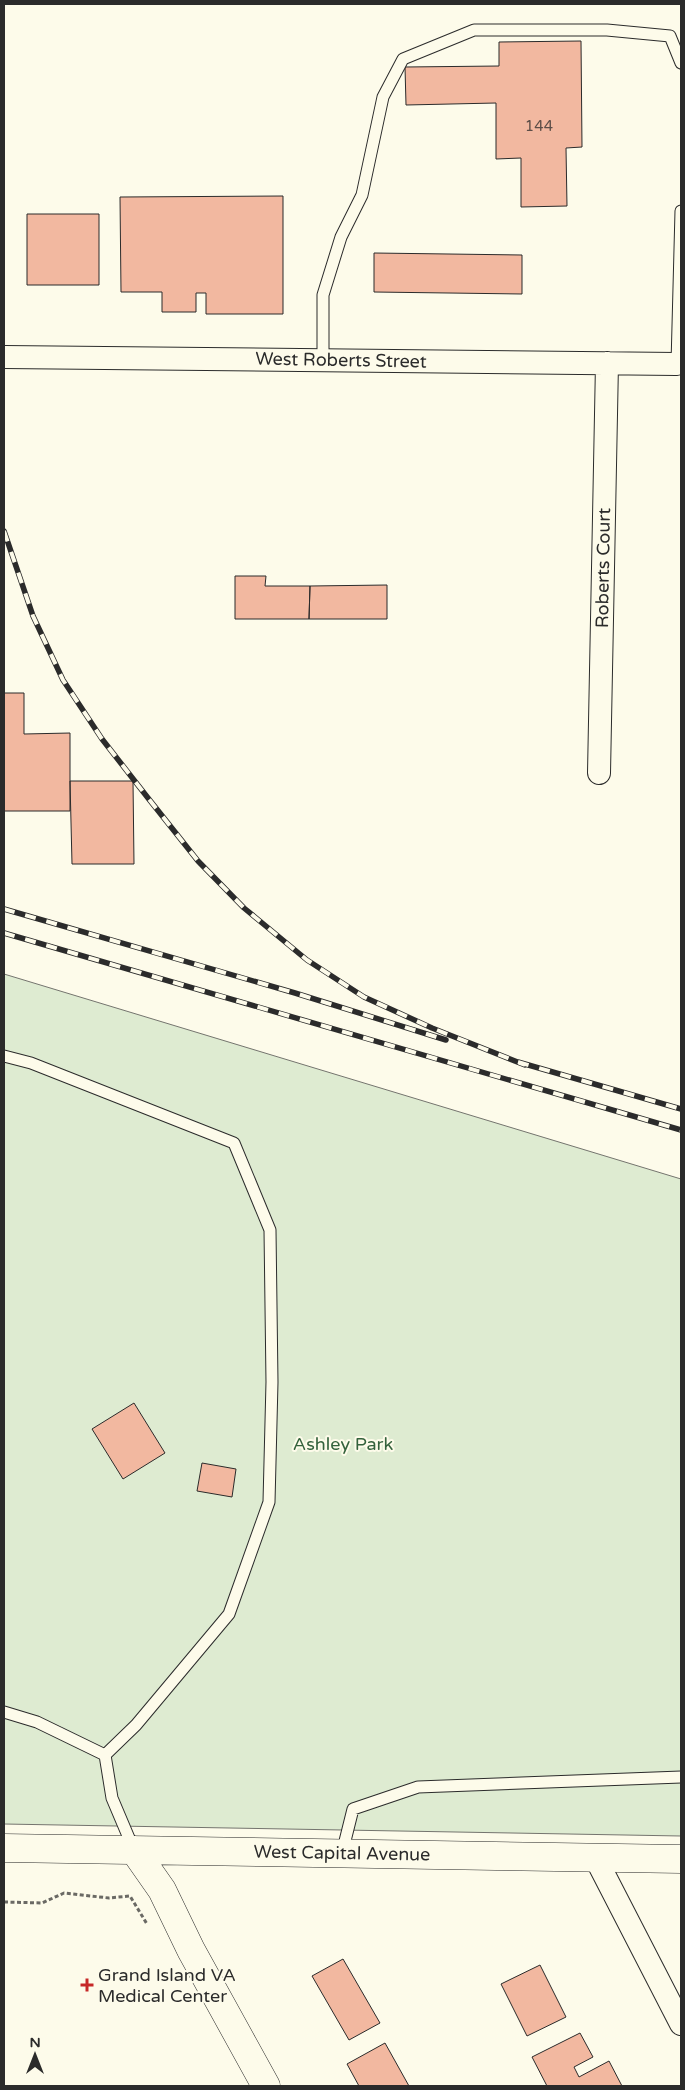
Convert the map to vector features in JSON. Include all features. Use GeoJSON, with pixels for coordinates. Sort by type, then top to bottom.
{"type":"FeatureCollection","features":[{"type":"Feature","properties":{"kind":"main road","name":"West Capital Avenue"},"geometry":{"type":"LineString","coordinates":[[4,1848],[681,1858]]}},
{"type":"Feature","properties":{"kind":"main road"},"geometry":{"type":"LineString","coordinates":[[134,1850],[162,1890],[192,1950],[266,2086]]}},
{"type":"Feature","properties":{"kind":"street","name":"West Roberts Street"},"geometry":{"type":"LineString","coordinates":[[4,357],[679,364]]}},
{"type":"Feature","properties":{"kind":"street","name":"Roberts Court"},"geometry":{"type":"LineString","coordinates":[[599,774],[607,363]]}},
{"type":"Feature","properties":{"kind":"street"},"geometry":{"type":"LineString","coordinates":[[595,1857],[681,2024]]}},
{"type":"Feature","properties":{"kind":"lane"},"geometry":{"type":"LineString","coordinates":[[323,360],[323,295],[341,237],[362,195],[383,97],[403,59],[474,30],[607,30],[670,36],[681,63]]}},
{"type":"Feature","properties":{"kind":"lane"},"geometry":{"type":"LineString","coordinates":[[679,364],[681,211]]}},
{"type":"Feature","properties":{"kind":"lane"},"geometry":{"type":"LineString","coordinates":[[4,1056],[30,1063],[234,1143],[270,1230],[272,1382],[269,1502],[229,1614],[136,1725],[104,1755]]}},
{"type":"Feature","properties":{"kind":"lane"},"geometry":{"type":"LineString","coordinates":[[4,1712],[37,1722],[104,1755]]}},
{"type":"Feature","properties":{"kind":"lane"},"geometry":{"type":"LineString","coordinates":[[104,1755],[112,1798],[134,1850]]}},
{"type":"Feature","properties":{"kind":"lane"},"geometry":{"type":"LineString","coordinates":[[342,1854],[353,1809],[418,1787],[681,1777]]}},
{"type":"Feature","properties":{"kind":"path"},"geometry":{"type":"LineString","coordinates":[[4,1902],[42,1903],[64,1893],[109,1898],[130,1896],[150,1929]]}},
{"type":"Feature","properties":{"kind":"green space","name":"Ashley Park"},"geometry":{"type":"Polygon","coordinates":[[[4,974],[681,1179],[681,1836],[4,1824],[4,974]]]}},
{"type":"Feature","properties":{"kind":"building"},"geometry":{"type":"Polygon","coordinates":[[[581,41],[582,147],[566,148],[567,206],[521,207],[521,158],[496,159],[496,103],[406,105],[405,67],[499,66],[499,42],[581,41]]]}},
{"type":"Feature","properties":{"kind":"building"},"geometry":{"type":"Polygon","coordinates":[[[283,196],[283,314],[206,314],[206,293],[196,293],[196,312],[162,312],[162,292],[121,292],[120,197],[283,196]]]}},
{"type":"Feature","properties":{"kind":"building"},"geometry":{"type":"Polygon","coordinates":[[[27,214],[99,214],[99,285],[27,285],[27,214]]]}},
{"type":"Feature","properties":{"kind":"building"},"geometry":{"type":"Polygon","coordinates":[[[374,253],[522,255],[522,294],[374,292],[374,253]]]}},
{"type":"Feature","properties":{"kind":"building"},"geometry":{"type":"Polygon","coordinates":[[[235,576],[266,576],[265,586],[310,586],[309,619],[235,619],[235,576]]]}},
{"type":"Feature","properties":{"kind":"building"},"geometry":{"type":"Polygon","coordinates":[[[387,585],[387,619],[309,619],[310,586],[387,585]]]}},
{"type":"Feature","properties":{"kind":"building"},"geometry":{"type":"Polygon","coordinates":[[[4,693],[24,693],[24,734],[70,733],[70,811],[4,811],[4,693]]]}},
{"type":"Feature","properties":{"kind":"building"},"geometry":{"type":"Polygon","coordinates":[[[70,781],[133,781],[134,864],[72,864],[70,781]]]}},
{"type":"Feature","properties":{"kind":"building"},"geometry":{"type":"Polygon","coordinates":[[[134,1403],[165,1453],[123,1479],[92,1429],[134,1403]]]}},
{"type":"Feature","properties":{"kind":"building"},"geometry":{"type":"Polygon","coordinates":[[[202,1463],[236,1469],[232,1497],[197,1491],[202,1463]]]}},
{"type":"Feature","properties":{"kind":"building"},"geometry":{"type":"Polygon","coordinates":[[[343,1959],[380,2023],[349,2040],[312,1976],[343,1959]]]}},
{"type":"Feature","properties":{"kind":"building"},"geometry":{"type":"Polygon","coordinates":[[[540,1965],[566,2017],[527,2036],[501,1984],[540,1965]]]}},
{"type":"Feature","properties":{"kind":"building"},"geometry":{"type":"Polygon","coordinates":[[[580,2033],[593,2057],[574,2067],[579,2077],[609,2061],[622,2086],[547,2086],[532,2057],[580,2033]]]}},
{"type":"Feature","properties":{"kind":"building"},"geometry":{"type":"Polygon","coordinates":[[[385,2043],[409,2086],[359,2086],[347,2064],[385,2043]]]}},
{"type":"Feature","properties":{"kind":"railway"},"geometry":{"type":"LineString","coordinates":[[4,531],[33,616],[63,680],[102,739],[198,861],[244,908],[307,960],[364,997],[432,1028],[525,1065]]}},
{"type":"Feature","properties":{"kind":"railway"},"geometry":{"type":"LineString","coordinates":[[4,909],[295,993],[446,1040]]}},
{"type":"Feature","properties":{"kind":"railway"},"geometry":{"type":"LineString","coordinates":[[4,933],[681,1130]]}},
{"type":"Feature","properties":{"kind":"railway"},"geometry":{"type":"LineString","coordinates":[[518,1062],[681,1109]]}},
{"type":"Feature","properties":{"kind":"place","name":"Grand Island VA Medical Center"},"geometry":{"type":"Point","coordinates":[87,1985]}}]}
